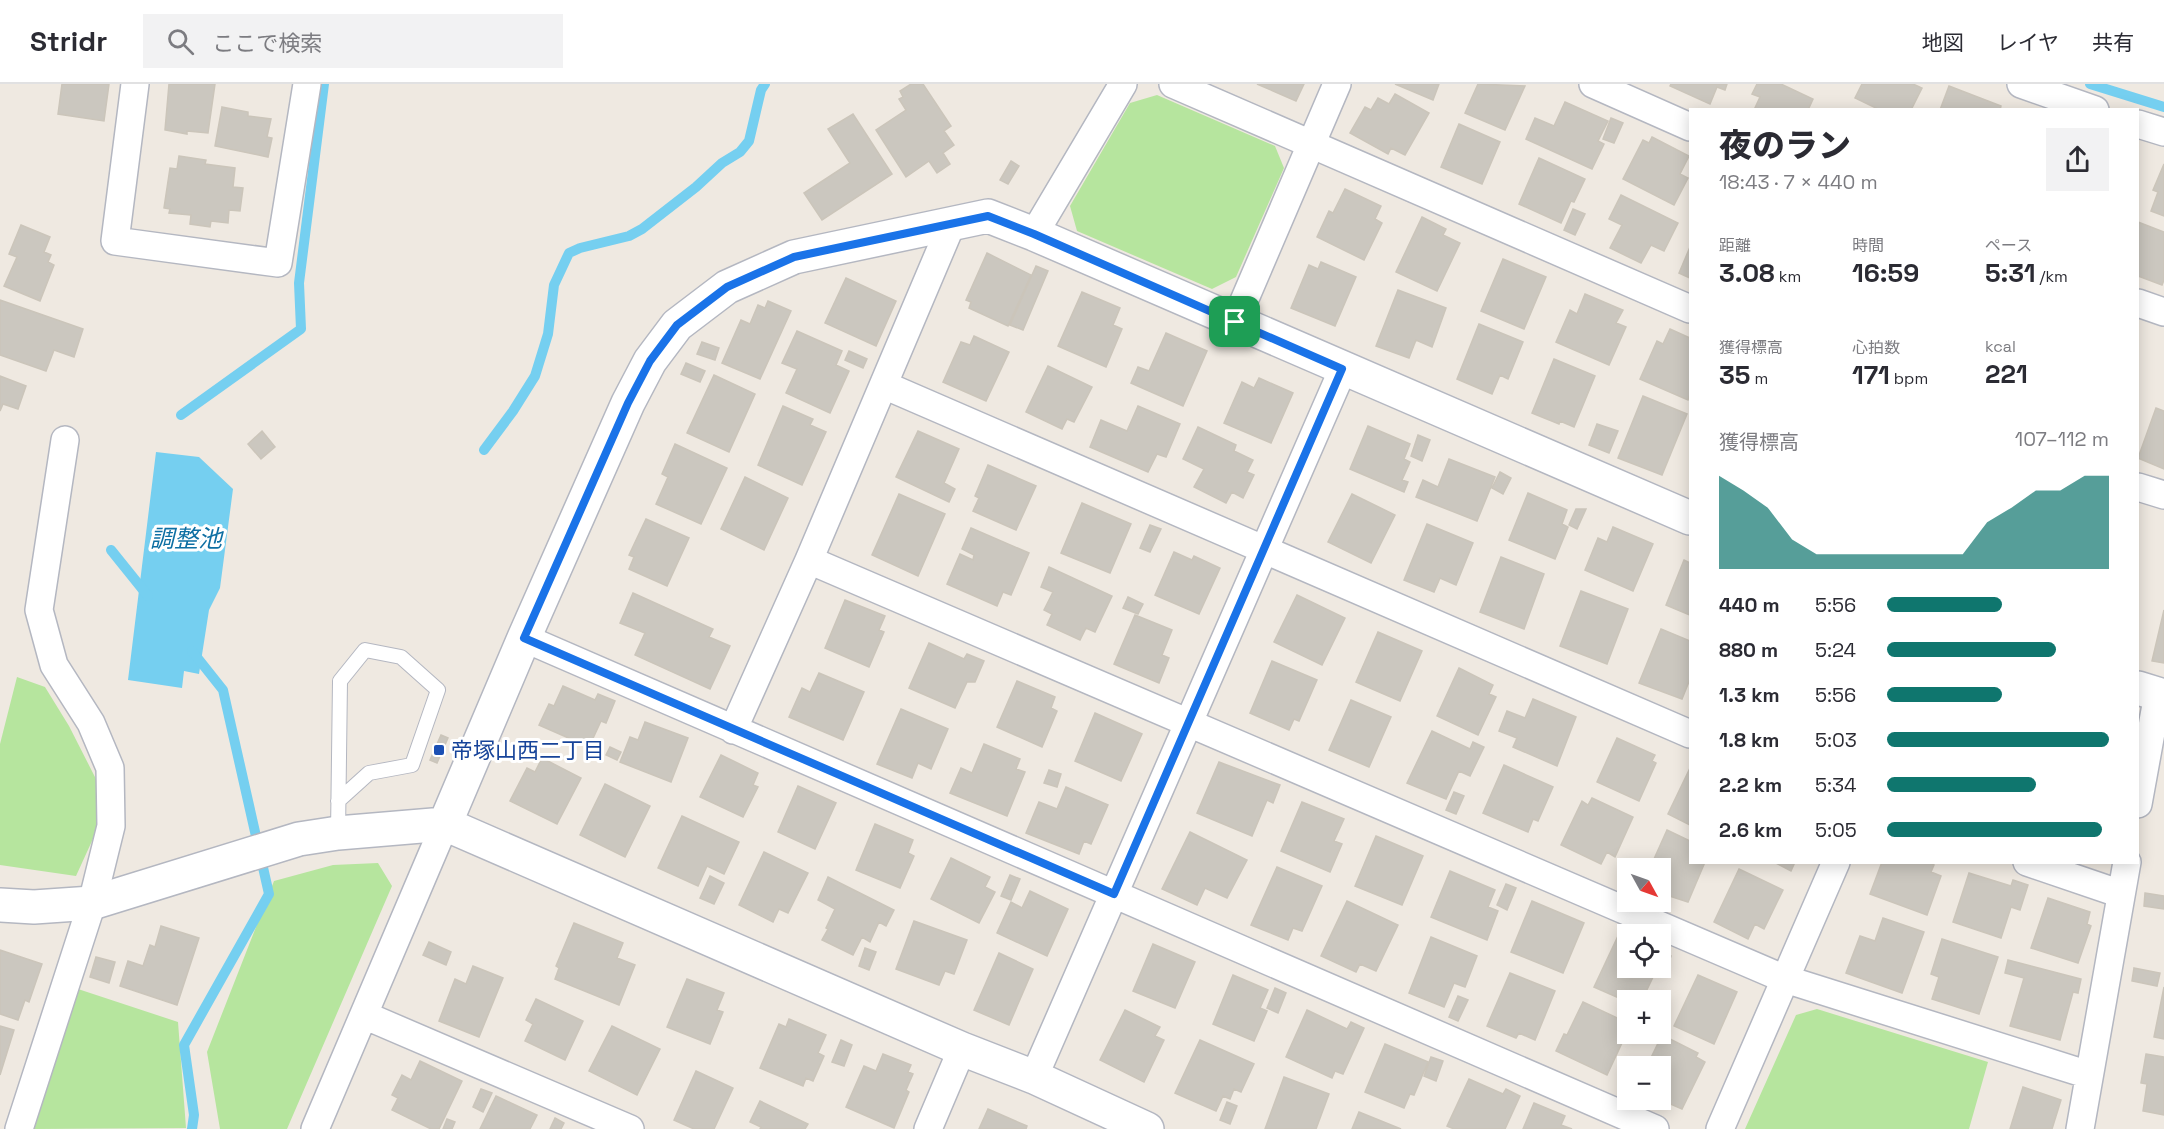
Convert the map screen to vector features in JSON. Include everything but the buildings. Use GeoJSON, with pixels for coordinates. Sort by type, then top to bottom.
{"type":"FeatureCollection","features":[{"type":"Feature","properties":{"kind":"street"},"geometry":{"type":"LineString","coordinates":[[135,84],[115,241],[278,263],[307,84]]}},
{"type":"Feature","properties":{"kind":"street"},"geometry":{"type":"LineString","coordinates":[[1034,234],[1124,84]]}},
{"type":"Feature","properties":{"kind":"street"},"geometry":{"type":"LineString","coordinates":[[1173,84],[1689,309]]}},
{"type":"Feature","properties":{"kind":"street"},"geometry":{"type":"LineString","coordinates":[[1235,322],[1337,84]]}},
{"type":"Feature","properties":{"kind":"street"},"geometry":{"type":"LineString","coordinates":[[1593,84],[1689,127]]}},
{"type":"Feature","properties":{"kind":"street"},"geometry":{"type":"LineString","coordinates":[[2032,92],[2088,108]]}},
{"type":"Feature","properties":{"kind":"street"},"geometry":{"type":"LineString","coordinates":[[2139,124],[2164,132]]}},
{"type":"Feature","properties":{"kind":"street"},"geometry":{"type":"LineString","coordinates":[[315,1129],[524,638],[628,403],[650,361],[677,325],[727,287],[794,257],[988,216],[1689,518]]}},
{"type":"Feature","properties":{"kind":"street"},"geometry":{"type":"LineString","coordinates":[[732,730],[809,560],[952,223]]}},
{"type":"Feature","properties":{"kind":"street"},"geometry":{"type":"LineString","coordinates":[[2139,303],[2164,312]]}},
{"type":"Feature","properties":{"kind":"street"},"geometry":{"type":"LineString","coordinates":[[1034,1077],[1342,369]]}},
{"type":"Feature","properties":{"kind":"street"},"geometry":{"type":"LineString","coordinates":[[884,385],[1689,734]]}},
{"type":"Feature","properties":{"kind":"street"},"geometry":{"type":"LineString","coordinates":[[19,1129],[92,903],[111,826],[110,768],[91,723],[54,665],[39,610],[65,440]]}},
{"type":"Feature","properties":{"kind":"street"},"geometry":{"type":"LineString","coordinates":[[2139,487],[2164,495]]}},
{"type":"Feature","properties":{"kind":"street"},"geometry":{"type":"LineString","coordinates":[[809,560],[1785,979],[2089,1075]]}},
{"type":"Feature","properties":{"kind":"street"},"geometry":{"type":"LineString","coordinates":[[524,638],[1655,1129]]}},
{"type":"Feature","properties":{"kind":"street"},"geometry":{"type":"LineString","coordinates":[[2139,797],[2153,693]]}},
{"type":"Feature","properties":{"kind":"street"},"geometry":{"type":"LineString","coordinates":[[0,904],[34,907],[92,903],[298,839],[338,833],[445,824],[962,1049],[1034,1077],[1147,1129]]}},
{"type":"Feature","properties":{"kind":"street"},"geometry":{"type":"LineString","coordinates":[[1720,1129],[1835,864]]}},
{"type":"Feature","properties":{"kind":"street"},"geometry":{"type":"LineString","coordinates":[[2033,864],[2121,894]]}},
{"type":"Feature","properties":{"kind":"street"},"geometry":{"type":"LineString","coordinates":[[2080,1129],[2127,864]]}},
{"type":"Feature","properties":{"kind":"street"},"geometry":{"type":"LineString","coordinates":[[364,1015],[630,1129]]}},
{"type":"Feature","properties":{"kind":"street"},"geometry":{"type":"LineString","coordinates":[[928,1129],[962,1049]]}},
{"type":"Feature","properties":{"kind":"lane"},"geometry":{"type":"LineString","coordinates":[[338,801],[369,772],[412,765],[438,690],[401,657],[365,650],[340,681],[338,801],[338,833]]}},
{"type":"Feature","properties":{"kind":"green space"},"geometry":{"type":"Polygon","coordinates":[[[1157,95],[1275,146],[1284,168],[1236,277],[1212,289],[1077,231],[1070,206],[1130,103],[1157,95]]]}},
{"type":"Feature","properties":{"kind":"green space"},"geometry":{"type":"Polygon","coordinates":[[[17,677],[45,687],[69,726],[96,779],[97,830],[76,876],[0,865],[0,744],[17,677]]]}},
{"type":"Feature","properties":{"kind":"green space"},"geometry":{"type":"Polygon","coordinates":[[[378,863],[392,886],[287,1129],[220,1129],[207,1052],[274,881],[333,865],[378,863]]]}},
{"type":"Feature","properties":{"kind":"green space"},"geometry":{"type":"Polygon","coordinates":[[[78,989],[178,1022],[186,1128],[34,1129],[78,989]]]}},
{"type":"Feature","properties":{"kind":"green space"},"geometry":{"type":"Polygon","coordinates":[[[1817,1009],[1988,1062],[1969,1129],[1745,1129],[1796,1015],[1817,1009]]]}},
{"type":"Feature","properties":{"kind":"water","name":"調整池"},"geometry":{"type":"Polygon","coordinates":[[[156,452],[199,457],[233,489],[220,588],[209,610],[199,674],[184,671],[182,688],[128,680],[156,452]]]}},
{"type":"Feature","properties":{"kind":"waterway"},"geometry":{"type":"LineString","coordinates":[[181,415],[301,329],[299,283],[324,84]]}},
{"type":"Feature","properties":{"kind":"waterway"},"geometry":{"type":"LineString","coordinates":[[484,450],[535,376],[548,334],[554,285],[569,253],[580,248],[629,236],[642,229],[696,187],[722,163],[740,152],[749,141],[761,90],[765,84]]}},
{"type":"Feature","properties":{"kind":"waterway"},"geometry":{"type":"LineString","coordinates":[[2090,84],[2164,107]]}},
{"type":"Feature","properties":{"kind":"waterway"},"geometry":{"type":"LineString","coordinates":[[111,550],[148,596]]}},
{"type":"Feature","properties":{"kind":"waterway"},"geometry":{"type":"LineString","coordinates":[[192,651],[223,690],[269,894],[184,1045],[194,1115],[192,1129]]}},
{"type":"Feature","properties":{"kind":"place","name":"帝塚山西二丁目"},"geometry":{"type":"Point","coordinates":[439,750]}},
{"type":"Feature","properties":{"kind":"route"},"geometry":{"type":"LineString","coordinates":[[988,216],[1235,322],[1342,369],[1114,894],[524,638],[628,403],[650,361],[677,325],[727,287],[794,257],[988,216]]}}]}
